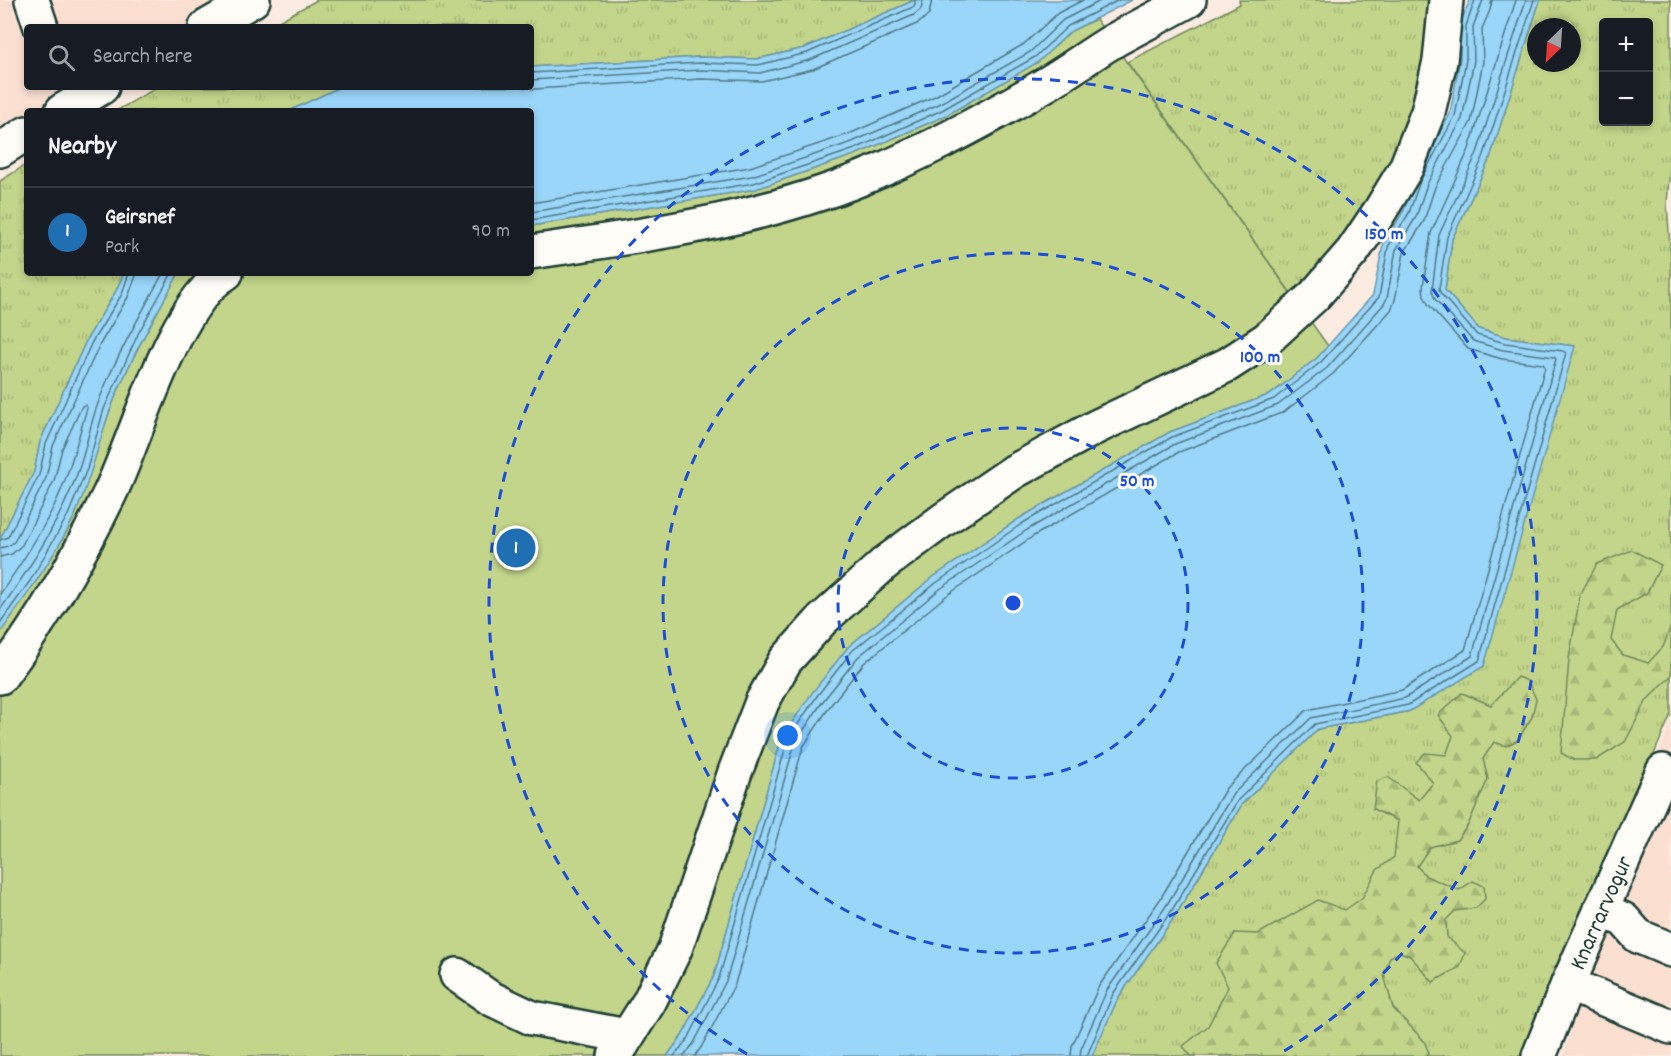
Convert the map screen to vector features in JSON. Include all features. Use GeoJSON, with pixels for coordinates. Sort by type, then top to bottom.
{"type":"FeatureCollection","features":[{"type":"Feature","properties":{"kind":"street"},"geometry":{"type":"LineString","coordinates":[[32,0],[40,24]]}},
{"type":"Feature","properties":{"kind":"street"},"geometry":{"type":"LineString","coordinates":[[211,24],[253,0]]}},
{"type":"Feature","properties":{"kind":"street"},"geometry":{"type":"LineString","coordinates":[[534,252],[657,233],[762,210],[829,191],[879,171],[964,130],[1048,83],[1113,41],[1189,0]]}},
{"type":"Feature","properties":{"kind":"street"},"geometry":{"type":"LineString","coordinates":[[457,975],[490,998],[532,1018],[620,1046],[649,1002],[675,949],[735,771],[762,702],[785,662],[822,620],[885,563],[943,520],[1015,471],[1096,426],[1227,365],[1267,339],[1314,296],[1353,251],[1406,168],[1428,112],[1440,61],[1446,0]]}},
{"type":"Feature","properties":{"kind":"street"},"geometry":{"type":"LineString","coordinates":[[0,150],[24,135]]}},
{"type":"Feature","properties":{"kind":"street"},"geometry":{"type":"LineString","coordinates":[[0,677],[50,605],[91,531],[127,454],[170,347],[191,309],[221,276]]}},
{"type":"Feature","properties":{"kind":"street","name":"Knarrarvogur"},"geometry":{"type":"LineString","coordinates":[[1539,1056],[1568,984],[1663,771]]}},
{"type":"Feature","properties":{"kind":"street"},"geometry":{"type":"LineString","coordinates":[[1601,909],[1624,920],[1638,936],[1671,950]]}},
{"type":"Feature","properties":{"kind":"street"},"geometry":{"type":"LineString","coordinates":[[1568,984],[1671,1027]]}},
{"type":"Feature","properties":{"kind":"shaded area"},"geometry":{"type":"Polygon","coordinates":[[[0,0],[233,0],[194,24],[24,24],[24,90],[87,90],[59,108],[24,108],[24,130],[0,145],[0,0]]]}},
{"type":"Feature","properties":{"kind":"shaded area"},"geometry":{"type":"Polygon","coordinates":[[[1671,719],[1671,1056],[1563,1056],[1671,719]]]}},
{"type":"Feature","properties":{"kind":"green space"},"geometry":{"type":"Polygon","coordinates":[[[317,0],[915,0],[805,48],[757,59],[701,57],[534,67],[534,24],[273,24],[317,0]]]}},
{"type":"Feature","properties":{"kind":"green space"},"geometry":{"type":"Polygon","coordinates":[[[1239,0],[1431,0],[1422,74],[1397,154],[1362,225],[1295,299],[1127,62],[1240,4],[1239,0]]]}},
{"type":"Feature","properties":{"kind":"green space"},"geometry":{"type":"Polygon","coordinates":[[[1540,0],[1671,0],[1671,156],[1667,203],[1671,261],[1671,714],[1526,1056],[1092,1056],[1118,998],[1177,913],[1242,804],[1318,729],[1410,711],[1574,346],[1506,337],[1479,329],[1445,290],[1452,239],[1490,158],[1527,41],[1527,72],[1581,72],[1581,18],[1534,18],[1540,0]]]}},
{"type":"Feature","properties":{"kind":"green space"},"geometry":{"type":"Polygon","coordinates":[[[1096,19],[1328,346],[1317,358],[1271,394],[1170,432],[1020,518],[932,578],[848,647],[782,737],[714,976],[682,1036],[667,1056],[0,1056],[0,633],[49,562],[74,517],[116,395],[141,342],[177,276],[534,276],[534,226],[756,189],[857,154],[945,116],[1038,62],[1071,31],[1096,19]]]}},
{"type":"Feature","properties":{"kind":"green space"},"geometry":{"type":"Polygon","coordinates":[[[153,90],[334,90],[295,108],[121,108],[153,90]]]}},
{"type":"Feature","properties":{"kind":"green space"},"geometry":{"type":"Polygon","coordinates":[[[24,166],[24,276],[123,276],[87,339],[40,442],[34,472],[0,539],[0,181],[24,166]]]}},
{"type":"Feature","properties":{"kind":"green space"},"geometry":{"type":"Polygon","coordinates":[[[1632,550],[1661,565],[1647,593],[1617,610],[1611,640],[1623,655],[1648,663],[1663,647],[1671,626],[1671,676],[1647,700],[1625,742],[1596,760],[1574,760],[1561,753],[1569,659],[1580,595],[1597,564],[1632,550]]]}},
{"type":"Feature","properties":{"kind":"green space"},"geometry":{"type":"Polygon","coordinates":[[[1517,677],[1528,681],[1536,699],[1532,717],[1518,740],[1506,746],[1494,742],[1483,759],[1488,779],[1468,825],[1457,840],[1430,847],[1417,866],[1426,876],[1459,890],[1473,881],[1484,886],[1485,899],[1476,908],[1455,911],[1446,920],[1447,937],[1465,953],[1460,967],[1433,982],[1410,956],[1400,952],[1390,957],[1384,975],[1393,1008],[1424,1041],[1428,1056],[1191,1056],[1183,1046],[1208,1026],[1228,987],[1216,963],[1235,933],[1258,934],[1318,900],[1345,910],[1362,898],[1377,870],[1394,857],[1398,821],[1373,809],[1377,781],[1388,777],[1419,800],[1433,783],[1416,762],[1425,753],[1446,755],[1453,736],[1438,715],[1462,693],[1491,705],[1517,677]]]}},
{"type":"Feature","properties":{"kind":"water"},"geometry":{"type":"Polygon","coordinates":[[[915,0],[1132,0],[1071,31],[1038,62],[945,116],[857,154],[756,189],[534,226],[534,108],[295,108],[334,90],[534,90],[534,67],[701,57],[757,59],[805,48],[915,0]]]}},
{"type":"Feature","properties":{"kind":"water"},"geometry":{"type":"Polygon","coordinates":[[[1470,0],[1540,0],[1534,18],[1527,18],[1527,41],[1490,158],[1452,239],[1445,290],[1479,329],[1506,337],[1575,346],[1484,666],[1410,711],[1318,729],[1242,804],[1177,913],[1118,998],[1092,1056],[667,1056],[682,1036],[714,976],[782,737],[812,693],[848,647],[932,578],[1020,518],[1170,432],[1271,394],[1317,358],[1373,295],[1383,245],[1404,210],[1415,178],[1450,114],[1460,59],[1460,24],[1470,0]]]}},
{"type":"Feature","properties":{"kind":"water"},"geometry":{"type":"Polygon","coordinates":[[[123,276],[177,276],[141,342],[116,395],[85,491],[74,517],[49,562],[0,633],[0,539],[34,472],[40,442],[87,339],[123,276]]]}},
{"type":"Feature","properties":{"kind":"place","name":"Geirsnef"},"geometry":{"type":"Point","coordinates":[516,548]}}]}
